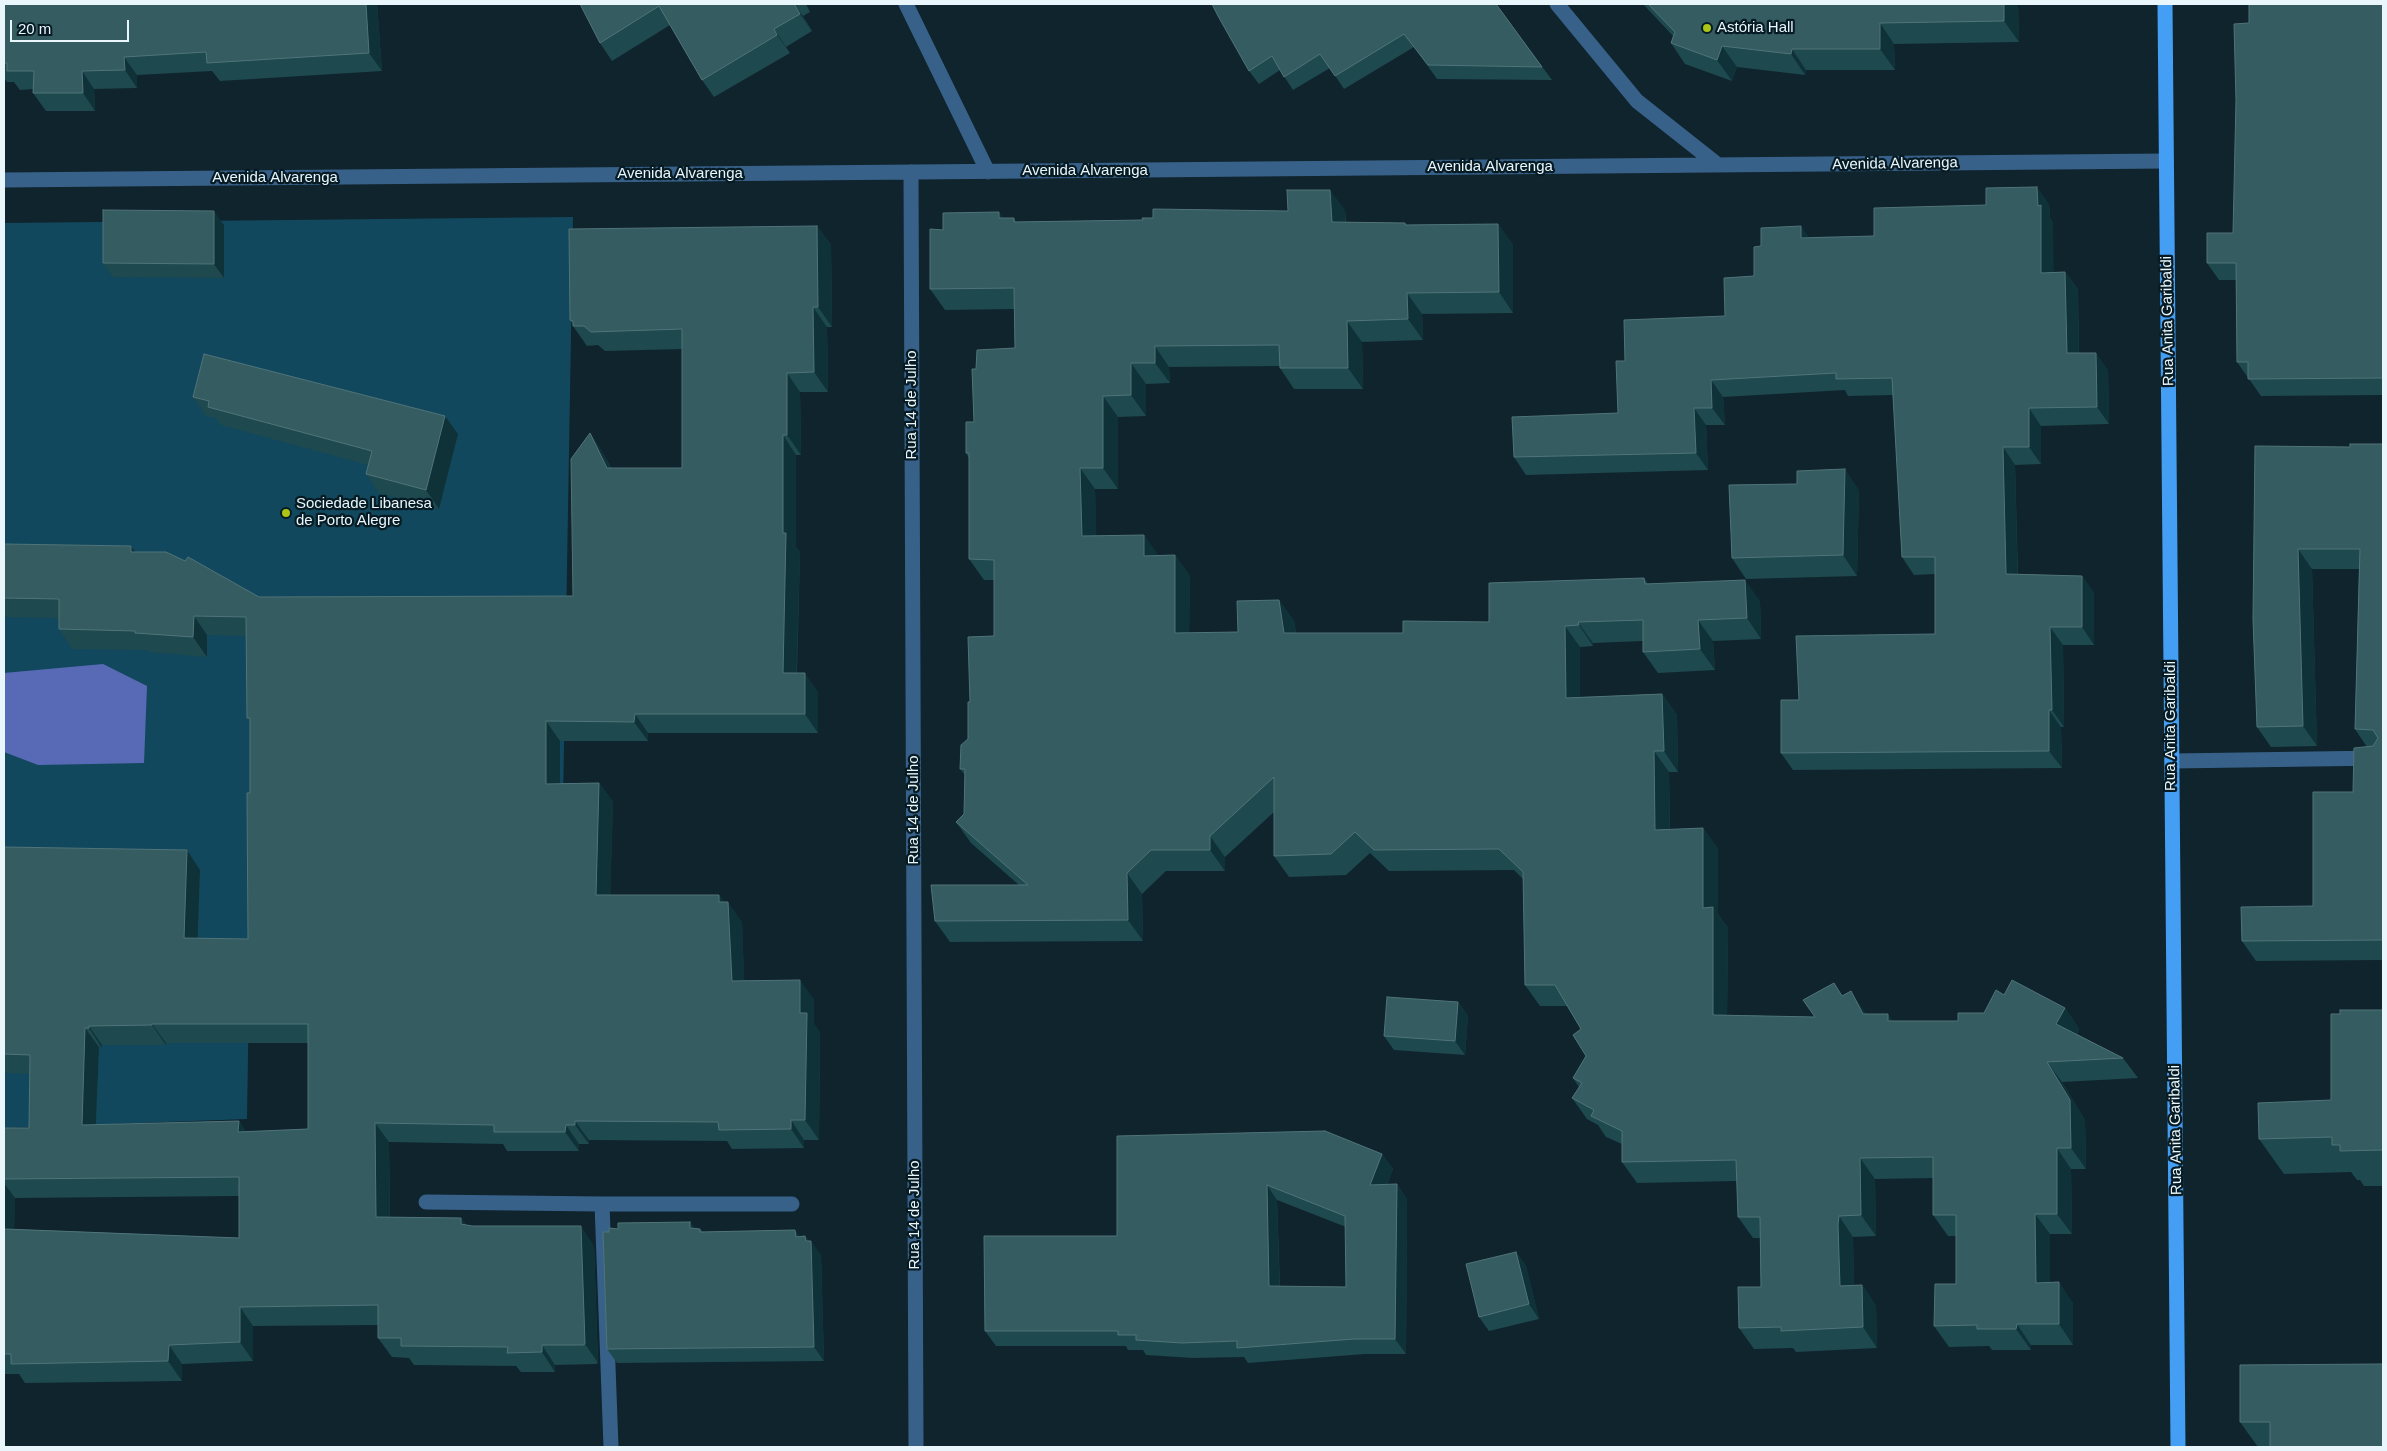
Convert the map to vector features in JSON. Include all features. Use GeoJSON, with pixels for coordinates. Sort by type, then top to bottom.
{"type":"FeatureCollection","features":[{"type":"Feature","properties":{"kind":"main road","name":"Rua Anita Garibaldi"},"geometry":{"type":"LineString","coordinates":[[2165,4],[2178,1447]]}},
{"type":"Feature","properties":{"kind":"street"},"geometry":{"type":"LineString","coordinates":[[906,4],[988,172]]}},
{"type":"Feature","properties":{"kind":"street"},"geometry":{"type":"LineString","coordinates":[[1557,4],[1637,101],[1718,166]]}},
{"type":"Feature","properties":{"kind":"street","name":"Avenida Alvarenga"},"geometry":{"type":"LineString","coordinates":[[4,180],[2166,161]]}},
{"type":"Feature","properties":{"kind":"street","name":"Rua 14 de Julho"},"geometry":{"type":"LineString","coordinates":[[912,172],[916,1447]]}},
{"type":"Feature","properties":{"kind":"street"},"geometry":{"type":"LineString","coordinates":[[2172,761],[2383,758]]}},
{"type":"Feature","properties":{"kind":"street"},"geometry":{"type":"LineString","coordinates":[[426,1202],[792,1204]]}},
{"type":"Feature","properties":{"kind":"street"},"geometry":{"type":"LineString","coordinates":[[602,1204],[611,1447]]}},
{"type":"Feature","properties":{"kind":"shaded area","name":"Sociedade Libanesa de Porto Alegre"},"geometry":{"type":"Polygon","coordinates":[[[573,217],[563,802],[252,804],[247,1119],[4,1128],[4,223],[573,217]]]}},
{"type":"Feature","properties":{"kind":"water"},"geometry":{"type":"Polygon","coordinates":[[[103,664],[147,686],[144,763],[38,765],[4,752],[4,673],[103,664]]]}},
{"type":"Feature","properties":{"kind":"building"},"geometry":{"type":"Polygon","coordinates":[[[4,4],[366,4],[369,53],[207,63],[206,52],[124,57],[125,70],[82,71],[83,93],[33,93],[34,71],[7,71],[7,63],[4,63],[4,4]]]}},
{"type":"Feature","properties":{"kind":"building"},"geometry":{"type":"Polygon","coordinates":[[[580,4],[794,4],[800,14],[774,29],[777,35],[702,80],[659,6],[600,43],[580,4]]]}},
{"type":"Feature","properties":{"kind":"building"},"geometry":{"type":"Polygon","coordinates":[[[1212,4],[1496,4],[1542,67],[1428,65],[1404,34],[1335,76],[1320,54],[1284,77],[1272,56],[1249,71],[1212,4]]]}},
{"type":"Feature","properties":{"kind":"building"},"geometry":{"type":"Polygon","coordinates":[[[1648,4],[2004,4],[2004,21],[1880,23],[1880,49],[1792,49],[1791,54],[1722,46],[1717,60],[1671,43],[1675,32],[1648,4]]]}},
{"type":"Feature","properties":{"kind":"building"},"geometry":{"type":"Polygon","coordinates":[[[2249,4],[2383,4],[2383,378],[2248,379],[2248,362],[2237,362],[2236,263],[2207,263],[2207,233],[2233,233],[2236,100],[2234,24],[2249,23],[2249,4]]]}},
{"type":"Feature","properties":{"kind":"building"},"geometry":{"type":"Polygon","coordinates":[[[2037,187],[2038,206],[2041,205],[2041,273],[2065,272],[2067,353],[2096,353],[2097,407],[2029,408],[2029,447],[2003,447],[2006,574],[2082,576],[2082,627],[2050,627],[2052,710],[2049,710],[2049,751],[1781,753],[1781,700],[1799,700],[1796,636],[1935,634],[1935,557],[1902,557],[1892,378],[1836,379],[1836,373],[1711,380],[1712,408],[1694,408],[1696,453],[1514,457],[1512,417],[1618,413],[1616,361],[1625,361],[1624,320],[1725,316],[1724,278],[1754,276],[1754,247],[1761,246],[1761,228],[1801,226],[1801,238],[1874,236],[1874,208],[1986,205],[1986,188],[2037,187]]]}},
{"type":"Feature","properties":{"kind":"building"},"geometry":{"type":"Polygon","coordinates":[[[1287,190],[1330,190],[1332,222],[1405,223],[1405,225],[1498,224],[1499,292],[1407,293],[1408,319],[1347,321],[1348,368],[1280,368],[1279,345],[1155,346],[1155,363],[1131,363],[1131,395],[1103,396],[1103,468],[1080,468],[1082,536],[1144,535],[1144,556],[1175,555],[1175,633],[1238,632],[1237,601],[1279,600],[1284,633],[1403,633],[1403,621],[1489,622],[1489,583],[1644,578],[1645,584],[1745,580],[1747,618],[1698,620],[1700,649],[1643,652],[1643,620],[1578,622],[1579,625],[1565,626],[1566,698],[1662,694],[1664,751],[1654,751],[1655,830],[1703,828],[1703,908],[1713,907],[1713,1015],[1815,1017],[1803,1000],[1834,983],[1842,996],[1851,991],[1863,1014],[1888,1014],[1888,1021],[1958,1021],[1958,1013],[1984,1013],[1996,990],[2004,995],[2012,980],[2065,1008],[2056,1024],[2123,1058],[2047,1062],[2070,1100],[2071,1148],[2057,1148],[2057,1214],[2035,1214],[2036,1283],[2059,1282],[2059,1324],[2017,1324],[2016,1329],[1977,1329],[1977,1325],[1934,1326],[1935,1284],[1956,1284],[1956,1215],[1933,1215],[1933,1157],[1860,1158],[1861,1215],[1839,1216],[1838,1225],[1840,1286],[1862,1285],[1863,1327],[1781,1331],[1781,1327],[1739,1328],[1738,1287],[1761,1287],[1760,1217],[1738,1217],[1736,1160],[1622,1162],[1622,1131],[1591,1116],[1594,1110],[1572,1098],[1582,1083],[1573,1078],[1586,1056],[1573,1035],[1581,1029],[1555,985],[1525,985],[1523,872],[1499,849],[1374,850],[1355,832],[1331,854],[1274,856],[1274,777],[1210,836],[1210,850],[1151,850],[1127,873],[1128,920],[935,921],[931,885],[1028,885],[956,822],[964,814],[965,769],[960,769],[961,745],[968,739],[968,702],[970,702],[968,637],[994,636],[994,560],[969,559],[969,453],[966,453],[966,422],[974,422],[972,369],[976,369],[977,350],[1015,348],[1014,288],[930,289],[930,229],[943,230],[943,213],[999,212],[999,218],[1014,218],[1014,222],[1143,220],[1142,218],[1153,218],[1153,209],[1288,211],[1287,190]]]}},
{"type":"Feature","properties":{"kind":"building"},"geometry":{"type":"Polygon","coordinates":[[[103,210],[214,211],[214,264],[103,263],[103,210]]]}},
{"type":"Feature","properties":{"kind":"building"},"geometry":{"type":"Polygon","coordinates":[[[817,226],[818,307],[813,307],[814,372],[787,373],[787,435],[783,435],[783,533],[786,533],[783,673],[805,673],[805,714],[635,714],[634,722],[546,721],[546,784],[599,783],[596,895],[719,895],[719,902],[728,902],[732,981],[800,980],[800,1013],[807,1013],[805,1120],[791,1120],[791,1129],[719,1130],[718,1122],[575,1121],[575,1125],[566,1125],[565,1132],[494,1132],[494,1125],[375,1123],[376,1217],[461,1218],[461,1224],[472,1226],[581,1226],[585,1344],[583,1345],[542,1345],[542,1352],[507,1353],[508,1347],[401,1346],[401,1338],[378,1338],[378,1305],[240,1307],[240,1342],[169,1345],[168,1361],[11,1364],[11,1354],[4,1354],[4,1229],[239,1238],[239,1177],[4,1179],[4,1128],[29,1128],[30,1055],[4,1054],[4,847],[187,850],[184,938],[248,939],[247,793],[250,793],[250,718],[247,718],[246,617],[194,616],[193,637],[135,633],[135,631],[59,629],[59,599],[4,598],[4,544],[131,546],[131,552],[166,552],[185,561],[188,557],[259,597],[573,596],[571,459],[590,433],[607,468],[682,468],[682,329],[591,332],[584,326],[573,326],[573,321],[570,320],[569,229],[817,226]],[[308,1024],[89,1026],[89,1028],[85,1028],[82,1125],[239,1121],[238,1132],[308,1129],[308,1024]]]}},
{"type":"Feature","properties":{"kind":"building"},"geometry":{"type":"Polygon","coordinates":[[[204,354],[445,416],[426,490],[366,474],[372,451],[208,407],[209,401],[193,397],[204,354]]]}},
{"type":"Feature","properties":{"kind":"building"},"geometry":{"type":"Polygon","coordinates":[[[2350,444],[2383,444],[2383,940],[2242,941],[2241,907],[2313,906],[2313,792],[2353,792],[2354,748],[2373,746],[2378,738],[2373,730],[2355,729],[2360,549],[2298,549],[2303,726],[2257,727],[2253,619],[2255,446],[2350,447],[2350,444]]]}},
{"type":"Feature","properties":{"kind":"building"},"geometry":{"type":"Polygon","coordinates":[[[1845,469],[1843,555],[1732,558],[1729,485],[1797,484],[1797,471],[1845,469]]]}},
{"type":"Feature","properties":{"kind":"building"},"geometry":{"type":"Polygon","coordinates":[[[1387,997],[1458,1002],[1455,1041],[1384,1036],[1387,997]]]}},
{"type":"Feature","properties":{"kind":"building"},"geometry":{"type":"Polygon","coordinates":[[[2340,1010],[2383,1010],[2383,1150],[2340,1151],[2340,1145],[2332,1145],[2332,1137],[2259,1139],[2258,1103],[2331,1100],[2331,1014],[2340,1014],[2340,1010]]]}},
{"type":"Feature","properties":{"kind":"building"},"geometry":{"type":"Polygon","coordinates":[[[1325,1131],[1382,1154],[1370,1185],[1397,1184],[1395,1339],[1354,1339],[1237,1348],[1237,1341],[1182,1343],[1136,1340],[1136,1335],[1118,1335],[1118,1331],[985,1331],[984,1236],[1117,1236],[1117,1136],[1325,1131]],[[1267,1185],[1269,1286],[1346,1287],[1345,1216],[1267,1185]]]}},
{"type":"Feature","properties":{"kind":"building"},"geometry":{"type":"Polygon","coordinates":[[[690,1222],[690,1228],[700,1229],[700,1232],[795,1230],[796,1237],[805,1236],[806,1241],[811,1241],[814,1347],[607,1349],[603,1232],[609,1232],[609,1228],[618,1229],[618,1223],[690,1222]]]}},
{"type":"Feature","properties":{"kind":"building"},"geometry":{"type":"Polygon","coordinates":[[[1516,1252],[1529,1304],[1479,1317],[1466,1264],[1516,1252]]]}},
{"type":"Feature","properties":{"kind":"building"},"geometry":{"type":"Polygon","coordinates":[[[2383,1364],[2383,1447],[2270,1447],[2270,1422],[2240,1422],[2240,1365],[2383,1364]]]}},
{"type":"Feature","properties":{"kind":"place","name":"Astória Hall"},"geometry":{"type":"Point","coordinates":[1707,28]}},
{"type":"Feature","properties":{"kind":"place","name":"Sociedade Libanesa de Porto Alegre"},"geometry":{"type":"Point","coordinates":[286,513]}}]}
